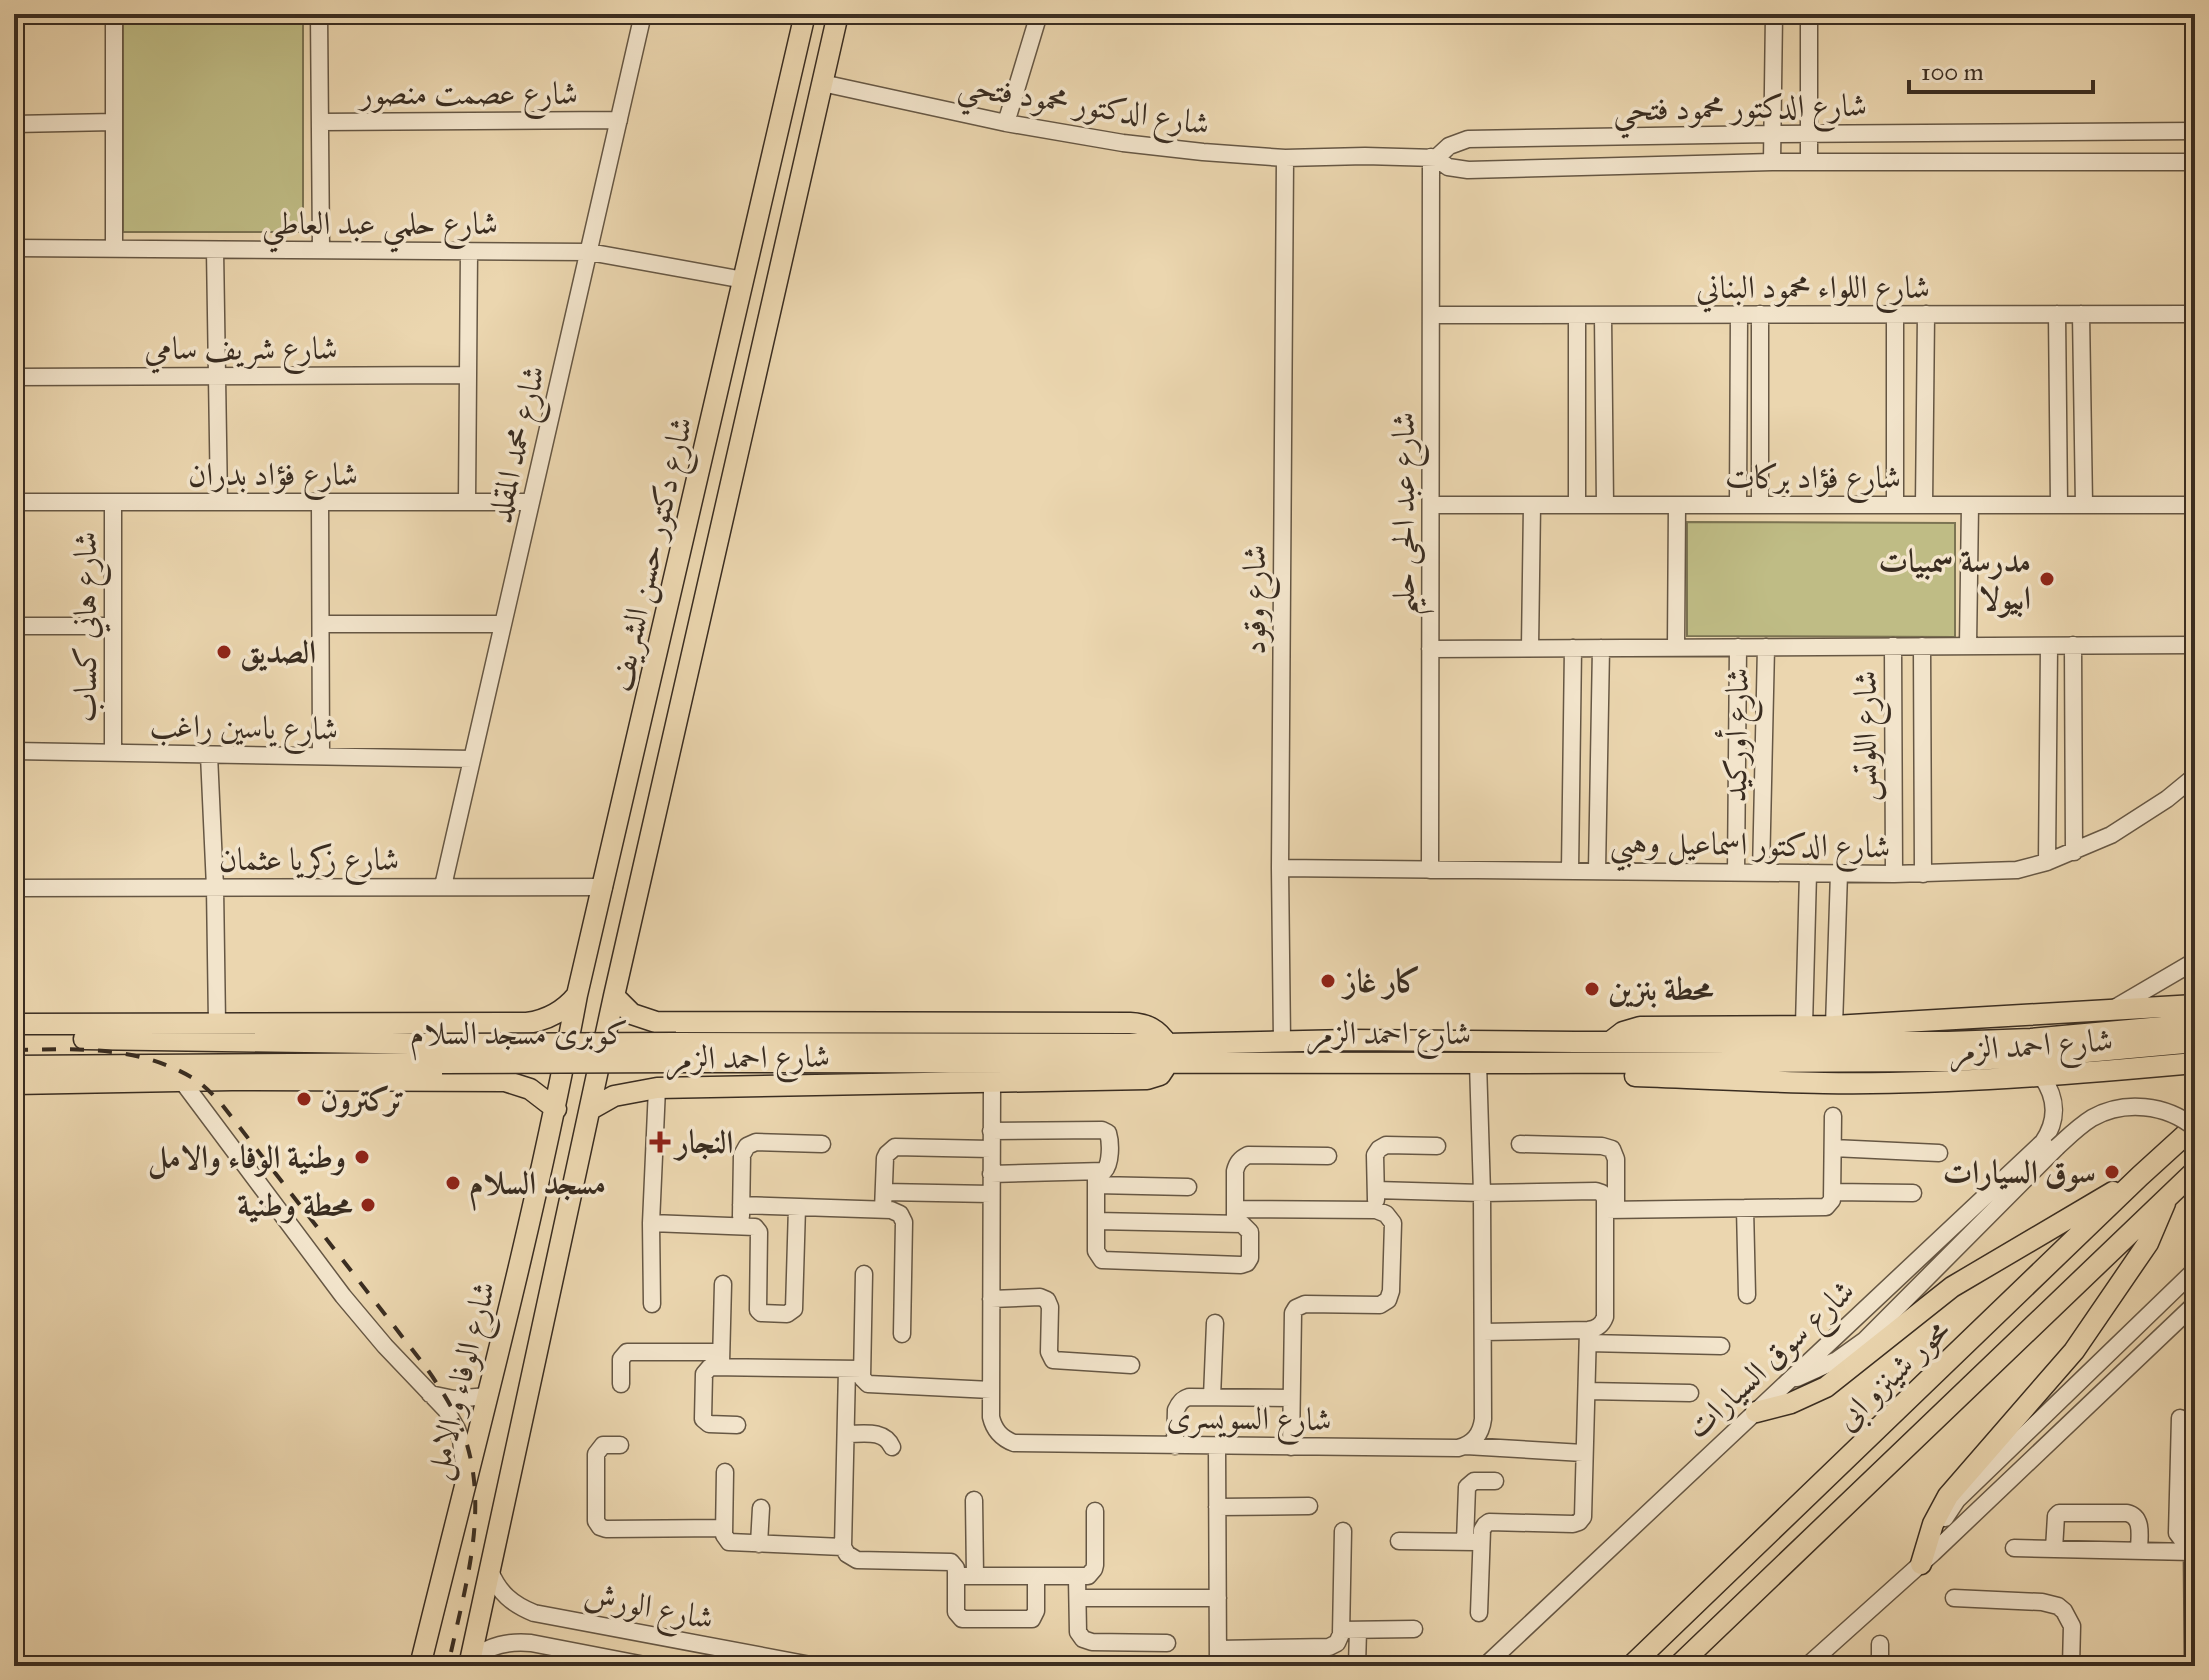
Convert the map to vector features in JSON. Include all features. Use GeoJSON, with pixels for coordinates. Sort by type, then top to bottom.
{"type":"FeatureCollection","features":[{"type":"Feature","properties":{"kind":"main road","name":"شارع دكتور حسن الشريف"},"geometry":{"type":"LineString","coordinates":[[556,1109],[577,995],[805,14]]}},
{"type":"Feature","properties":{"kind":"main road","name":"شارع دكتور حسن الشريف"},"geometry":{"type":"LineString","coordinates":[[591,1109],[614,996],[838,14]]}},
{"type":"Feature","properties":{"kind":"main road"},"geometry":{"type":"LineString","coordinates":[[764,191],[796,198]]}},
{"type":"Feature","properties":{"kind":"main road"},"geometry":{"type":"LineString","coordinates":[[721,376],[754,384]]}},
{"type":"Feature","properties":{"kind":"main road"},"geometry":{"type":"LineString","coordinates":[[14,1024],[518,1024],[537,1022],[555,1014],[577,995]]}},
{"type":"Feature","properties":{"kind":"main road","name":"شارع احمد الزمر"},"geometry":{"type":"LineString","coordinates":[[591,1109],[614,1096],[657,1088],[1147,1079],[1160,1075],[1167,1053],[1161,1034],[1141,1023],[656,1022],[640,1018],[625,1009],[614,996]]}},
{"type":"Feature","properties":{"kind":"main road","name":"شارع احمد الزمر"},"geometry":{"type":"LineString","coordinates":[[1167,1053],[1282,1042],[1361,1040],[1610,1042],[1623,1032],[1640,1027],[1834,1026],[2195,1005]]}},
{"type":"Feature","properties":{"kind":"main road"},"geometry":{"type":"LineString","coordinates":[[657,1088],[648,1065],[650,1048],[658,1033],[671,1022]]}},
{"type":"Feature","properties":{"kind":"main road"},"geometry":{"type":"LineString","coordinates":[[505,1081],[522,1069],[528,1056],[526,1035],[518,1024]]}},
{"type":"Feature","properties":{"kind":"main road"},"geometry":{"type":"LineString","coordinates":[[1506,1063],[1947,1061],[2195,1024]]}},
{"type":"Feature","properties":{"kind":"main road","name":"كوبرى مسجد السلام"},"geometry":{"type":"LineString","coordinates":[[14,1038],[443,1054]]}},
{"type":"Feature","properties":{"kind":"main road"},"geometry":{"type":"LineString","coordinates":[[1610,1042],[1948,1042],[2031,1048],[2195,1042]]}},
{"type":"Feature","properties":{"kind":"main road","name":"شارع احمد الزمر"},"geometry":{"type":"LineString","coordinates":[[1167,1053],[1506,1063],[1522,1073],[1825,1083],[2042,1077],[2195,1063]]}},
{"type":"Feature","properties":{"kind":"main road","name":"كوبرى مسجد السلام"},"geometry":{"type":"LineString","coordinates":[[14,1066],[443,1054],[1167,1053]]}},
{"type":"Feature","properties":{"kind":"main road"},"geometry":{"type":"LineString","coordinates":[[14,1084],[232,1080],[505,1081],[530,1089],[556,1109]]}},
{"type":"Feature","properties":{"kind":"main road","name":"شارع الوفاء و الامل"},"geometry":{"type":"LineString","coordinates":[[420,1666],[556,1109]]}},
{"type":"Feature","properties":{"kind":"main road","name":"شارع الوفاء و الامل"},"geometry":{"type":"LineString","coordinates":[[470,1662],[591,1109]]}},
{"type":"Feature","properties":{"kind":"main road","name":"محور شينزو ابى"},"geometry":{"type":"LineString","coordinates":[[1631,1666],[2140,1176],[2195,1127]]}},
{"type":"Feature","properties":{"kind":"main road","name":"محور شينزو ابى"},"geometry":{"type":"LineString","coordinates":[[1678,1666],[2195,1171]]}},
{"type":"Feature","properties":{"kind":"main road"},"geometry":{"type":"LineString","coordinates":[[1756,1412],[1791,1403],[1826,1387],[1952,1287],[2140,1176]]}},
{"type":"Feature","properties":{"kind":"main road"},"geometry":{"type":"LineString","coordinates":[[1927,1558],[1933,1524],[1948,1496],[2074,1351],[2148,1243],[2168,1196]]}},
{"type":"Feature","properties":{"kind":"main road"},"geometry":{"type":"LineString","coordinates":[[512,1298],[547,1306]]}},
{"type":"Feature","properties":{"kind":"street"},"geometry":{"type":"LineString","coordinates":[[114,14],[114,249]]}},
{"type":"Feature","properties":{"kind":"street"},"geometry":{"type":"LineString","coordinates":[[319,14],[321,250]]}},
{"type":"Feature","properties":{"kind":"street","name":"شارع محمد المقلد"},"geometry":{"type":"LineString","coordinates":[[443,886],[643,14]]}},
{"type":"Feature","properties":{"kind":"street"},"geometry":{"type":"LineString","coordinates":[[1006,123],[1039,14]]}},
{"type":"Feature","properties":{"kind":"street"},"geometry":{"type":"LineString","coordinates":[[1772,162],[1774,14]]}},
{"type":"Feature","properties":{"kind":"street"},"geometry":{"type":"LineString","coordinates":[[1809,14],[1809,162]]}},
{"type":"Feature","properties":{"kind":"street","name":"شارع الدكتور محمود فتحي"},"geometry":{"type":"LineString","coordinates":[[822,83],[1006,123],[1136,145],[1285,158],[1433,158],[1448,167],[1468,170],[1772,162],[2195,162]]}},
{"type":"Feature","properties":{"kind":"street","name":"شارع عصمت منصور"},"geometry":{"type":"LineString","coordinates":[[320,122],[619,120]]}},
{"type":"Feature","properties":{"kind":"street"},"geometry":{"type":"LineString","coordinates":[[14,124],[114,122]]}},
{"type":"Feature","properties":{"kind":"street","name":"شارع الدكتور محمود فتحي"},"geometry":{"type":"LineString","coordinates":[[1433,158],[1449,146],[1468,139],[2195,131]]}},
{"type":"Feature","properties":{"kind":"street","name":"شارع وقود"},"geometry":{"type":"LineString","coordinates":[[1282,1042],[1280,868],[1285,158]]}},
{"type":"Feature","properties":{"kind":"street","name":"شارع عبد الحى حليم"},"geometry":{"type":"LineString","coordinates":[[1430,870],[1433,158]]}},
{"type":"Feature","properties":{"kind":"street","name":"شارع حلمي عبد العاطي"},"geometry":{"type":"LineString","coordinates":[[14,248],[589,252],[744,280]]}},
{"type":"Feature","properties":{"kind":"street"},"geometry":{"type":"LineString","coordinates":[[215,250],[219,502]]}},
{"type":"Feature","properties":{"kind":"street"},"geometry":{"type":"LineString","coordinates":[[467,502],[469,251]]}},
{"type":"Feature","properties":{"kind":"street"},"geometry":{"type":"LineString","coordinates":[[1760,314],[1760,505]]}},
{"type":"Feature","properties":{"kind":"street"},"geometry":{"type":"LineString","coordinates":[[1895,314],[1895,505]]}},
{"type":"Feature","properties":{"kind":"street"},"geometry":{"type":"LineString","coordinates":[[1924,505],[1926,314]]}},
{"type":"Feature","properties":{"kind":"street"},"geometry":{"type":"LineString","coordinates":[[2057,314],[2059,505]]}},
{"type":"Feature","properties":{"kind":"street"},"geometry":{"type":"LineString","coordinates":[[2081,314],[2084,505]]}},
{"type":"Feature","properties":{"kind":"street","name":"شارع اللواء محمود البناني"},"geometry":{"type":"LineString","coordinates":[[1431,315],[2195,314]]}},
{"type":"Feature","properties":{"kind":"street"},"geometry":{"type":"LineString","coordinates":[[1577,315],[1577,505]]}},
{"type":"Feature","properties":{"kind":"street"},"geometry":{"type":"LineString","coordinates":[[1738,505],[1739,315]]}},
{"type":"Feature","properties":{"kind":"street"},"geometry":{"type":"LineString","coordinates":[[1603,316],[1605,505]]}},
{"type":"Feature","properties":{"kind":"street","name":"شارع شريف سامي"},"geometry":{"type":"LineString","coordinates":[[14,377],[468,375]]}},
{"type":"Feature","properties":{"kind":"street","name":"شارع فؤاد بدران"},"geometry":{"type":"LineString","coordinates":[[14,502],[531,502]]}},
{"type":"Feature","properties":{"kind":"street","name":"شارع هاني كساب"},"geometry":{"type":"LineString","coordinates":[[113,502],[113,753]]}},
{"type":"Feature","properties":{"kind":"street"},"geometry":{"type":"LineString","coordinates":[[320,502],[321,756]]}},
{"type":"Feature","properties":{"kind":"street","name":"شارع فؤاد بركات"},"geometry":{"type":"LineString","coordinates":[[1431,505],[2195,505]]}},
{"type":"Feature","properties":{"kind":"street"},"geometry":{"type":"LineString","coordinates":[[1530,648],[1532,505]]}},
{"type":"Feature","properties":{"kind":"street"},"geometry":{"type":"LineString","coordinates":[[1676,647],[1677,505]]}},
{"type":"Feature","properties":{"kind":"street"},"geometry":{"type":"LineString","coordinates":[[1968,646],[1970,505]]}},
{"type":"Feature","properties":{"kind":"street"},"geometry":{"type":"LineString","coordinates":[[321,624],[503,624]]}},
{"type":"Feature","properties":{"kind":"street"},"geometry":{"type":"LineString","coordinates":[[14,626],[113,626]]}},
{"type":"Feature","properties":{"kind":"street"},"geometry":{"type":"LineString","coordinates":[[2073,645],[2074,852]]}},
{"type":"Feature","properties":{"kind":"street"},"geometry":{"type":"LineString","coordinates":[[1430,649],[2195,645]]}},
{"type":"Feature","properties":{"kind":"street","name":"شارع اللوتس"},"geometry":{"type":"LineString","coordinates":[[1893,646],[1894,874]]}},
{"type":"Feature","properties":{"kind":"street","name":"شارع اللوتس"},"geometry":{"type":"LineString","coordinates":[[1922,646],[1923,874]]}},
{"type":"Feature","properties":{"kind":"street"},"geometry":{"type":"LineString","coordinates":[[2047,862],[2049,646]]}},
{"type":"Feature","properties":{"kind":"street","name":"شارع أوركيد"},"geometry":{"type":"LineString","coordinates":[[1736,873],[1738,647]]}},
{"type":"Feature","properties":{"kind":"street","name":"شارع أوركيد"},"geometry":{"type":"LineString","coordinates":[[1761,873],[1766,647]]}},
{"type":"Feature","properties":{"kind":"street"},"geometry":{"type":"LineString","coordinates":[[1570,871],[1573,648]]}},
{"type":"Feature","properties":{"kind":"street"},"geometry":{"type":"LineString","coordinates":[[1597,871],[1601,648]]}},
{"type":"Feature","properties":{"kind":"street","name":"شارع ياسين راغب"},"geometry":{"type":"LineString","coordinates":[[14,751],[472,759]]}},
{"type":"Feature","properties":{"kind":"street"},"geometry":{"type":"LineString","coordinates":[[209,755],[217,1023]]}},
{"type":"Feature","properties":{"kind":"street","name":"شارع الدكتور اسماعيل وهبي"},"geometry":{"type":"LineString","coordinates":[[1280,868],[1894,874],[2017,870],[2074,852],[2111,835],[2140,818],[2195,776]]}},
{"type":"Feature","properties":{"kind":"street"},"geometry":{"type":"LineString","coordinates":[[1804,1026],[1808,873]]}},
{"type":"Feature","properties":{"kind":"street"},"geometry":{"type":"LineString","coordinates":[[1834,1026],[1839,873]]}},
{"type":"Feature","properties":{"kind":"street","name":"شارع زكريا عثمان"},"geometry":{"type":"LineString","coordinates":[[14,888],[604,887]]}},
{"type":"Feature","properties":{"kind":"street"},"geometry":{"type":"LineString","coordinates":[[2111,1010],[2195,961]]}},
{"type":"Feature","properties":{"kind":"street"},"geometry":{"type":"LineString","coordinates":[[1466,1446],[1479,1435],[1482,1427],[1482,1193],[1478,1063]]}},
{"type":"Feature","properties":{"kind":"street","name":"شارع سوق السيارات"},"geometry":{"type":"LineString","coordinates":[[1485,1666],[2043,1142],[2052,1126],[2055,1109],[2051,1092],[2042,1077]]}},
{"type":"Feature","properties":{"kind":"street"},"geometry":{"type":"LineString","coordinates":[[182,1081],[343,1296],[446,1410],[461,1440],[466,1480]]}},
{"type":"Feature","properties":{"kind":"street","name":"شارع السويسرى"},"geometry":{"type":"LineString","coordinates":[[992,1082],[991,1390],[992,1424],[1001,1436],[1014,1443],[1466,1446],[1583,1453]]}},
{"type":"Feature","properties":{"kind":"street"},"geometry":{"type":"LineString","coordinates":[[652,1304],[651,1223],[657,1088]]}},
{"type":"Feature","properties":{"kind":"street"},"geometry":{"type":"LineString","coordinates":[[1788,1380],[1821,1368],[1865,1340],[2057,1147],[2094,1117],[2125,1107],[2159,1109],[2195,1127]]}},
{"type":"Feature","properties":{"kind":"street"},"geometry":{"type":"LineString","coordinates":[[1610,1210],[1826,1207],[1831,1203],[1832,1192],[1833,1116]]}},
{"type":"Feature","properties":{"kind":"street"},"geometry":{"type":"LineString","coordinates":[[991,1131],[1105,1131],[1110,1139],[1108,1166],[1096,1179],[1096,1251],[1099,1258],[1105,1261],[1244,1265],[1250,1258],[1250,1232],[1235,1216],[1236,1166],[1248,1155],[1328,1156]]}},
{"type":"Feature","properties":{"kind":"street"},"geometry":{"type":"LineString","coordinates":[[741,1225],[742,1155],[747,1146],[756,1142],[822,1144]]}},
{"type":"Feature","properties":{"kind":"street"},"geometry":{"type":"LineString","coordinates":[[1474,1542],[1489,1522],[1573,1524],[1581,1520],[1584,1514],[1588,1337],[1605,1317],[1610,1210],[1616,1159],[1612,1149],[1602,1146],[1520,1144]]}},
{"type":"Feature","properties":{"kind":"street"},"geometry":{"type":"LineString","coordinates":[[1376,1210],[1375,1155],[1382,1146],[1437,1146]]}},
{"type":"Feature","properties":{"kind":"street"},"geometry":{"type":"LineString","coordinates":[[883,1210],[885,1158],[895,1147],[991,1149]]}},
{"type":"Feature","properties":{"kind":"street"},"geometry":{"type":"LineString","coordinates":[[1833,1148],[1939,1153]]}},
{"type":"Feature","properties":{"kind":"street"},"geometry":{"type":"LineString","coordinates":[[991,1174],[1188,1187]]}},
{"type":"Feature","properties":{"kind":"street"},"geometry":{"type":"LineString","coordinates":[[1376,1190],[1482,1193],[1596,1191],[1604,1196],[1610,1210]]}},
{"type":"Feature","properties":{"kind":"street"},"geometry":{"type":"LineString","coordinates":[[884,1192],[991,1194]]}},
{"type":"Feature","properties":{"kind":"street"},"geometry":{"type":"LineString","coordinates":[[1832,1192],[1913,1193]]}},
{"type":"Feature","properties":{"kind":"street"},"geometry":{"type":"LineString","coordinates":[[741,1205],[896,1212],[904,1222],[902,1334]]}},
{"type":"Feature","properties":{"kind":"street"},"geometry":{"type":"LineString","coordinates":[[651,1223],[755,1227],[759,1232],[758,1310],[790,1314],[794,1309],[797,1207]]}},
{"type":"Feature","properties":{"kind":"street"},"geometry":{"type":"LineString","coordinates":[[1745,1208],[1747,1295]]}},
{"type":"Feature","properties":{"kind":"street"},"geometry":{"type":"LineString","coordinates":[[1096,1221],[1376,1210],[1386,1214],[1393,1223],[1390,1296],[1380,1305],[1305,1304],[1296,1308],[1292,1318],[1291,1447]]}},
{"type":"Feature","properties":{"kind":"street"},"geometry":{"type":"LineString","coordinates":[[1927,1558],[1942,1523],[1957,1500],[2195,1270]]}},
{"type":"Feature","properties":{"kind":"street"},"geometry":{"type":"LineString","coordinates":[[864,1274],[846,1434],[843,1547],[849,1557],[857,1560],[951,1562],[956,1568],[956,1610],[959,1617],[1029,1620],[1036,1611],[1036,1577]]}},
{"type":"Feature","properties":{"kind":"street"},"geometry":{"type":"LineString","coordinates":[[721,1359],[723,1284]]}},
{"type":"Feature","properties":{"kind":"street"},"geometry":{"type":"LineString","coordinates":[[991,1299],[1040,1297],[1047,1300],[1050,1307],[1049,1352],[1053,1360],[1131,1365]]}},
{"type":"Feature","properties":{"kind":"street"},"geometry":{"type":"LineString","coordinates":[[1807,1666],[1927,1558],[2195,1304]]}},
{"type":"Feature","properties":{"kind":"street"},"geometry":{"type":"LineString","coordinates":[[1212,1397],[1215,1323]]}},
{"type":"Feature","properties":{"kind":"street"},"geometry":{"type":"LineString","coordinates":[[1483,1332],[1721,1346]]}},
{"type":"Feature","properties":{"kind":"street"},"geometry":{"type":"LineString","coordinates":[[621,1384],[621,1359],[627,1352],[854,1369],[868,1384],[991,1390]]}},
{"type":"Feature","properties":{"kind":"street"},"geometry":{"type":"LineString","coordinates":[[721,1359],[705,1371],[702,1416],[709,1424],[737,1425]]}},
{"type":"Feature","properties":{"kind":"street"},"geometry":{"type":"LineString","coordinates":[[1587,1391],[1690,1393]]}},
{"type":"Feature","properties":{"kind":"street"},"geometry":{"type":"LineString","coordinates":[[429,1393],[454,1399],[487,1396]]}},
{"type":"Feature","properties":{"kind":"street"},"geometry":{"type":"LineString","coordinates":[[1175,1446],[1176,1410],[1189,1397],[1291,1398]]}},
{"type":"Feature","properties":{"kind":"street"},"geometry":{"type":"LineString","coordinates":[[2180,1418],[2177,1533],[2183,1541],[2193,1545]]}},
{"type":"Feature","properties":{"kind":"street"},"geometry":{"type":"LineString","coordinates":[[846,1434],[879,1434],[888,1438],[892,1447]]}},
{"type":"Feature","properties":{"kind":"street"},"geometry":{"type":"LineString","coordinates":[[620,1445],[603,1445],[596,1454],[596,1521],[600,1527],[724,1528]]}},
{"type":"Feature","properties":{"kind":"street"},"geometry":{"type":"LineString","coordinates":[[1217,1446],[1218,1658],[1329,1647],[1349,1630],[1414,1629]]}},
{"type":"Feature","properties":{"kind":"street"},"geometry":{"type":"LineString","coordinates":[[725,1472],[724,1528],[725,1538],[729,1542],[843,1547]]}},
{"type":"Feature","properties":{"kind":"street"},"geometry":{"type":"LineString","coordinates":[[1479,1613],[1467,1487],[1474,1481],[1495,1481]]}},
{"type":"Feature","properties":{"kind":"street"},"geometry":{"type":"LineString","coordinates":[[974,1500],[975,1576]]}},
{"type":"Feature","properties":{"kind":"street"},"geometry":{"type":"LineString","coordinates":[[1217,1507],[1309,1506]]}},
{"type":"Feature","properties":{"kind":"street"},"geometry":{"type":"LineString","coordinates":[[759,1544],[761,1508]]}},
{"type":"Feature","properties":{"kind":"street"},"geometry":{"type":"LineString","coordinates":[[956,1576],[1088,1576],[1094,1569],[1095,1511]]}},
{"type":"Feature","properties":{"kind":"street"},"geometry":{"type":"LineString","coordinates":[[2054,1549],[2057,1514],[2127,1513],[2139,1521],[2139,1551]]}},
{"type":"Feature","properties":{"kind":"street"},"geometry":{"type":"LineString","coordinates":[[1343,1531],[1349,1630],[1357,1666]]}},
{"type":"Feature","properties":{"kind":"street"},"geometry":{"type":"LineString","coordinates":[[1399,1541],[1474,1542]]}},
{"type":"Feature","properties":{"kind":"street"},"geometry":{"type":"LineString","coordinates":[[2014,1548],[2139,1551],[2193,1545]]}},
{"type":"Feature","properties":{"kind":"street"},"geometry":{"type":"LineString","coordinates":[[2193,1545],[2193,1661]]}},
{"type":"Feature","properties":{"kind":"street","name":"شارع الورش"},"geometry":{"type":"LineString","coordinates":[[490,1571],[496,1586],[506,1598],[534,1613],[816,1666]]}},
{"type":"Feature","properties":{"kind":"street"},"geometry":{"type":"LineString","coordinates":[[1077,1578],[1078,1632],[1087,1642],[1167,1643]]}},
{"type":"Feature","properties":{"kind":"street"},"geometry":{"type":"LineString","coordinates":[[1078,1598],[1218,1598]]}},
{"type":"Feature","properties":{"kind":"street"},"geometry":{"type":"LineString","coordinates":[[1954,1598],[2042,1602],[2058,1606],[2072,1626],[2071,1666]]}},
{"type":"Feature","properties":{"kind":"street"},"geometry":{"type":"LineString","coordinates":[[531,1643],[526,1635],[526,1625],[534,1613]]}},
{"type":"Feature","properties":{"kind":"street","name":"شارع الورش"},"geometry":{"type":"LineString","coordinates":[[470,1662],[484,1650],[515,1642],[650,1666]]}},
{"type":"Feature","properties":{"kind":"street"},"geometry":{"type":"LineString","coordinates":[[1880,1644],[1880,1666]]}},
{"type":"Feature","properties":{"kind":"shaded area"},"geometry":{"type":"Polygon","coordinates":[[[123,14],[303,14],[303,232],[123,232],[123,14]]]}},
{"type":"Feature","properties":{"kind":"shaded area"},"geometry":{"type":"Polygon","coordinates":[[[1687,522],[1955,523],[1955,637],[1687,636],[1687,522]]]}},
{"type":"Feature","properties":{"kind":"railway"},"geometry":{"type":"LineString","coordinates":[[14,1050],[82,1050],[127,1054],[170,1067],[199,1082],[220,1102],[425,1366],[462,1430],[471,1459],[475,1489],[472,1548],[448,1666]]}},
{"type":"Feature","properties":{"kind":"place","name":"مدرسة سمبيات ابيولا"},"geometry":{"type":"Point","coordinates":[2047,579]}},
{"type":"Feature","properties":{"kind":"place","name":"الصديق"},"geometry":{"type":"Point","coordinates":[224,652]}},
{"type":"Feature","properties":{"kind":"place","name":"كار غاز"},"geometry":{"type":"Point","coordinates":[1328,981]}},
{"type":"Feature","properties":{"kind":"place","name":"محطة بنزين"},"geometry":{"type":"Point","coordinates":[1592,989]}},
{"type":"Feature","properties":{"kind":"place","name":"تركترون"},"geometry":{"type":"Point","coordinates":[304,1099]}},
{"type":"Feature","properties":{"kind":"place","name":"النجار"},"geometry":{"type":"Point","coordinates":[660,1142]}},
{"type":"Feature","properties":{"kind":"place","name":"وطنية الوفاء والامل"},"geometry":{"type":"Point","coordinates":[362,1157]}},
{"type":"Feature","properties":{"kind":"place","name":"سوق السيارات"},"geometry":{"type":"Point","coordinates":[2112,1172]}},
{"type":"Feature","properties":{"kind":"place","name":"مسجد السلام"},"geometry":{"type":"Point","coordinates":[453,1183]}},
{"type":"Feature","properties":{"kind":"place","name":"محطة وطنية"},"geometry":{"type":"Point","coordinates":[368,1205]}}]}
